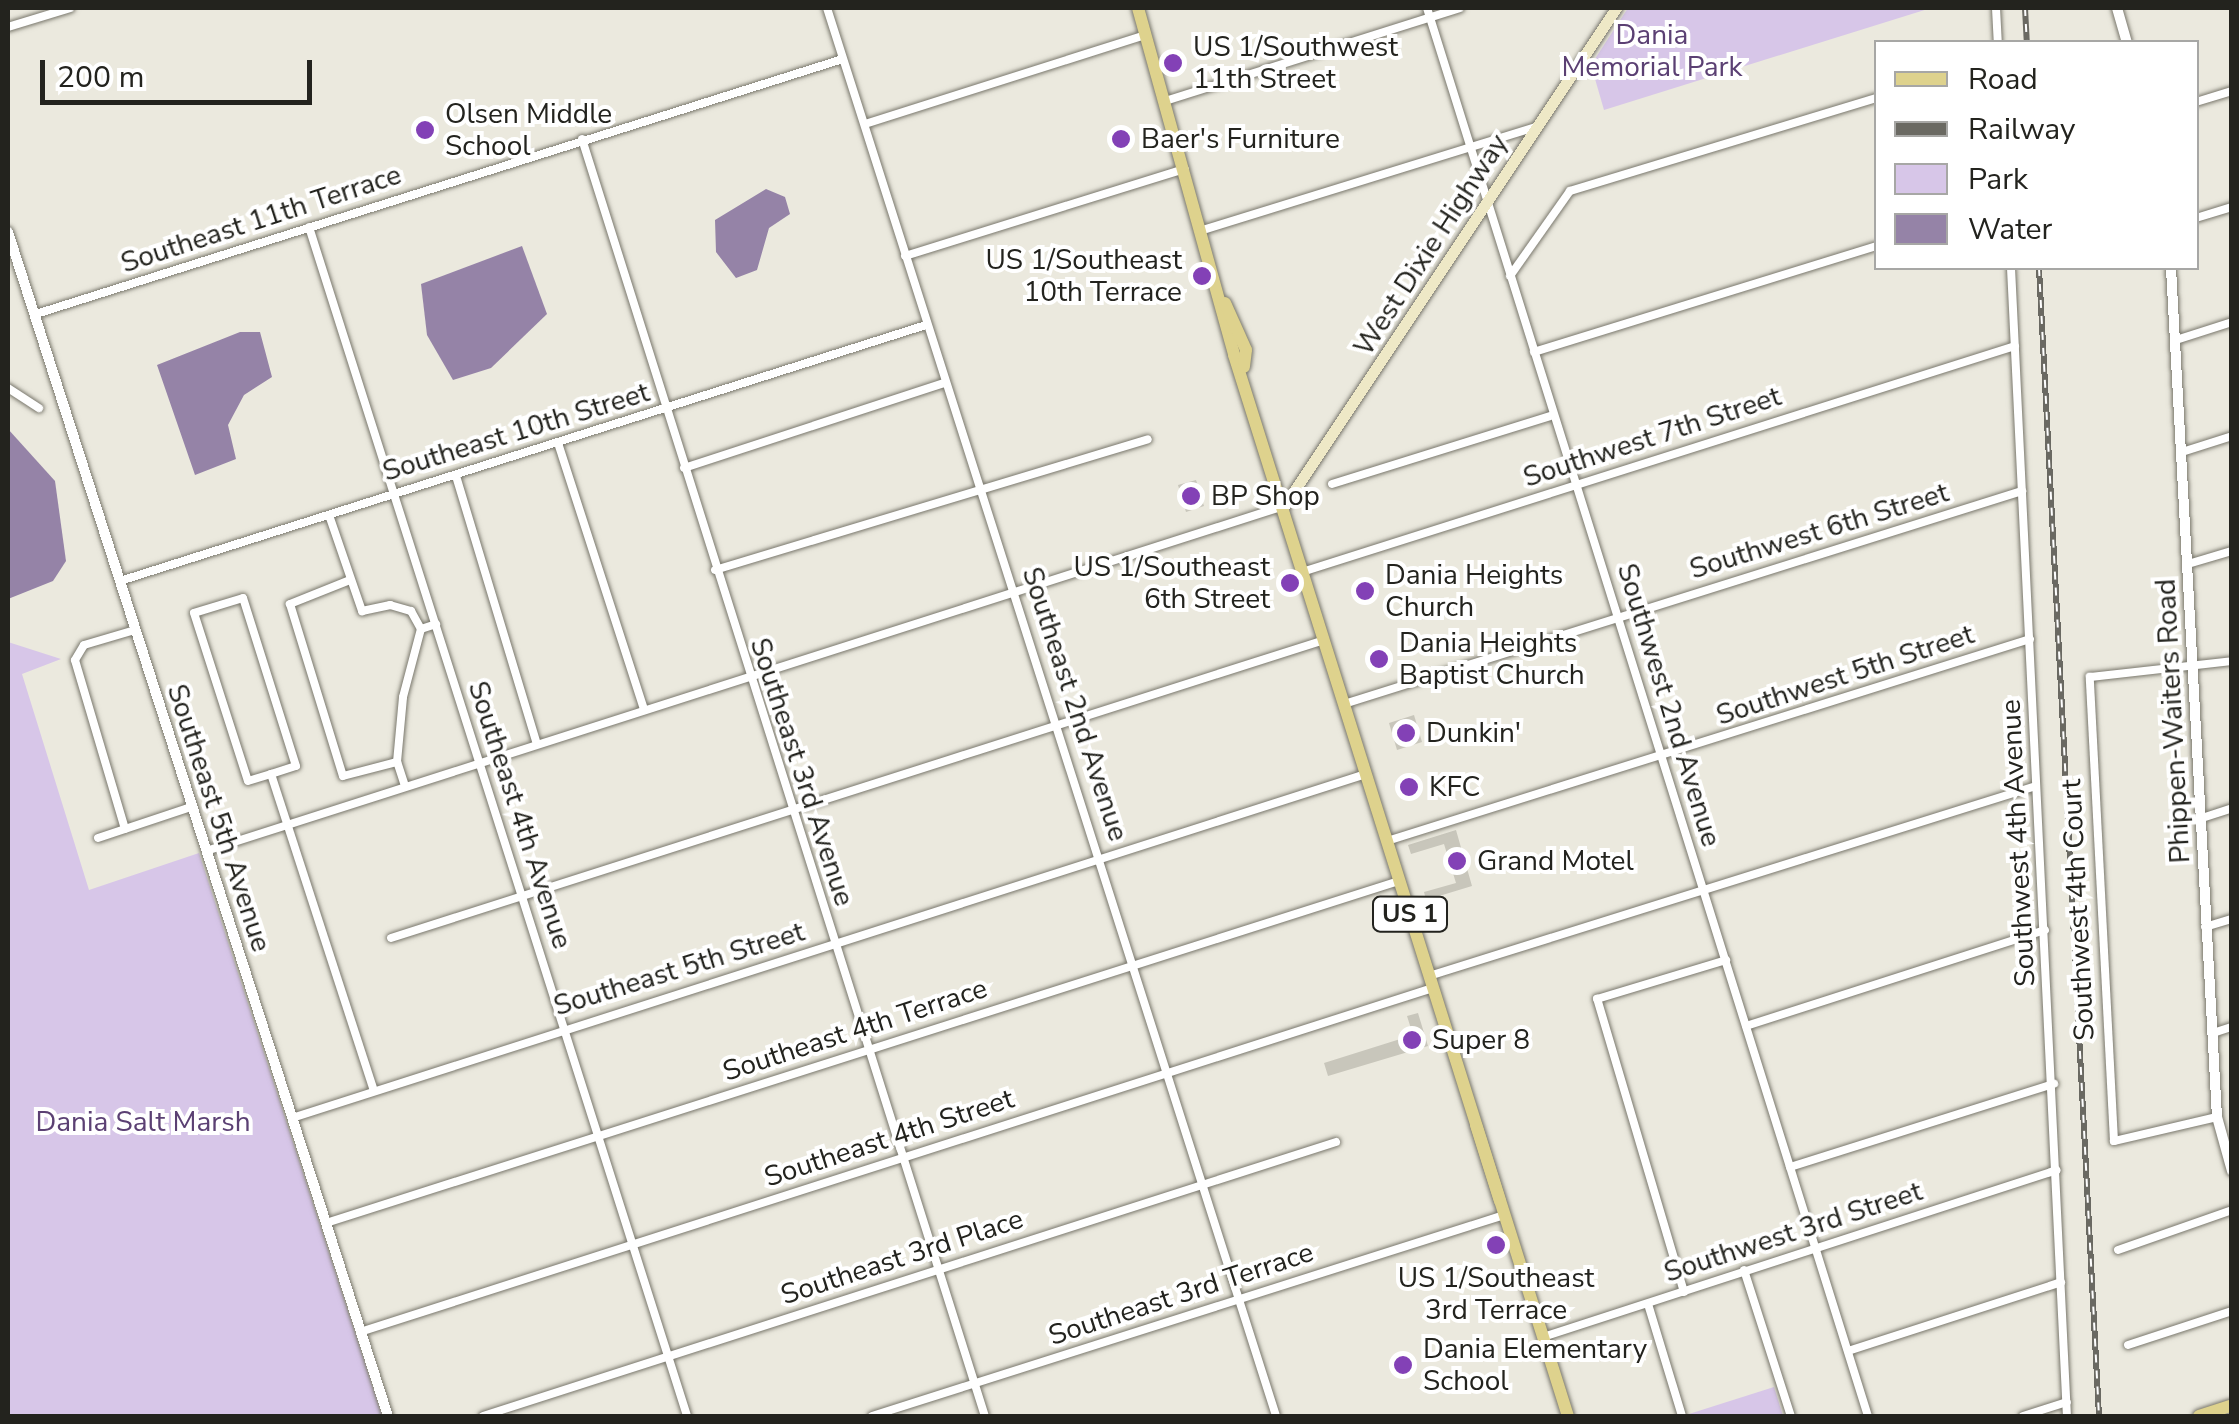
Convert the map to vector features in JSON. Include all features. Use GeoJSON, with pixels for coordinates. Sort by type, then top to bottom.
{"type":"FeatureCollection","features":[{"type":"Feature","properties":{"kind":"main road","name":"US 1"},"geometry":{"type":"LineString","coordinates":[[1138,8],[1225,303],[1246,350],[1244,367],[1302,572],[1476,1124],[1475,1145],[1502,1208],[1568,1416]]}},
{"type":"Feature","properties":{"kind":"main road","name":"West Dixie Highway"},"geometry":{"type":"LineString","coordinates":[[1284,506],[1616,8]]}},
{"type":"Feature","properties":{"kind":"main road"},"geometry":{"type":"LineString","coordinates":[[2199,1416],[2232,1405]]}},
{"type":"Feature","properties":{"kind":"street"},"geometry":{"type":"LineString","coordinates":[[8,27],[70,8]]}},
{"type":"Feature","properties":{"kind":"street"},"geometry":{"type":"LineString","coordinates":[[828,10],[842,8]]}},
{"type":"Feature","properties":{"kind":"street"},"geometry":{"type":"LineString","coordinates":[[1165,101],[1428,12],[1460,8]]}},
{"type":"Feature","properties":{"kind":"street"},"geometry":{"type":"LineString","coordinates":[[1996,8],[1998,40]]}},
{"type":"Feature","properties":{"kind":"street"},"geometry":{"type":"LineString","coordinates":[[2121,9],[2127,40]]}},
{"type":"Feature","properties":{"kind":"street","name":"Southeast 2nd Avenue"},"geometry":{"type":"LineString","coordinates":[[828,10],[944,383],[1016,592],[1240,1298],[1273,1416]]}},
{"type":"Feature","properties":{"kind":"street","name":"Southwest 2nd Avenue"},"geometry":{"type":"LineString","coordinates":[[1428,12],[1868,1416]]}},
{"type":"Feature","properties":{"kind":"street"},"geometry":{"type":"LineString","coordinates":[[864,124],[1146,35]]}},
{"type":"Feature","properties":{"kind":"street","name":"Southeast 11th Terrace"},"geometry":{"type":"LineString","coordinates":[[36,314],[843,58]]}},
{"type":"Feature","properties":{"kind":"street"},"geometry":{"type":"LineString","coordinates":[[2199,101],[2232,91]]}},
{"type":"Feature","properties":{"kind":"street"},"geometry":{"type":"LineString","coordinates":[[1510,276],[1570,191],[1874,99]]}},
{"type":"Feature","properties":{"kind":"street"},"geometry":{"type":"LineString","coordinates":[[1203,230],[1540,126]]}},
{"type":"Feature","properties":{"kind":"street","name":"Southeast 3rd Avenue"},"geometry":{"type":"LineString","coordinates":[[582,139],[900,1158],[985,1416]]}},
{"type":"Feature","properties":{"kind":"street"},"geometry":{"type":"LineString","coordinates":[[905,256],[1185,169]]}},
{"type":"Feature","properties":{"kind":"street"},"geometry":{"type":"LineString","coordinates":[[2199,217],[2232,207]]}},
{"type":"Feature","properties":{"kind":"street","name":"Southeast 4th Avenue"},"geometry":{"type":"LineString","coordinates":[[309,227],[687,1416]]}},
{"type":"Feature","properties":{"kind":"street","name":"Southeast 5th Avenue"},"geometry":{"type":"LineString","coordinates":[[8,232],[388,1416]]}},
{"type":"Feature","properties":{"kind":"street"},"geometry":{"type":"LineString","coordinates":[[1534,352],[1874,247]]}},
{"type":"Feature","properties":{"kind":"street","name":"Southwest 4th Avenue"},"geometry":{"type":"LineString","coordinates":[[2010,270],[2054,1084],[2067,1416]]}},
{"type":"Feature","properties":{"kind":"street","name":"Phippen-Waiters Road"},"geometry":{"type":"LineString","coordinates":[[2171,270],[2205,927],[2218,1117],[2230,1163]]}},
{"type":"Feature","properties":{"kind":"street"},"geometry":{"type":"LineString","coordinates":[[2176,340],[2232,322]]}},
{"type":"Feature","properties":{"kind":"street","name":"Southeast 10th Street"},"geometry":{"type":"LineString","coordinates":[[120,582],[926,325]]}},
{"type":"Feature","properties":{"kind":"street","name":"Southwest 7th Street"},"geometry":{"type":"LineString","coordinates":[[1302,572],[2015,346]]}},
{"type":"Feature","properties":{"kind":"street"},"geometry":{"type":"LineString","coordinates":[[684,468],[944,383]]}},
{"type":"Feature","properties":{"kind":"street"},"geometry":{"type":"LineString","coordinates":[[8,388],[39,408]]}},
{"type":"Feature","properties":{"kind":"street"},"geometry":{"type":"LineString","coordinates":[[1332,484],[1554,415]]}},
{"type":"Feature","properties":{"kind":"street"},"geometry":{"type":"LineString","coordinates":[[2182,452],[2232,436]]}},
{"type":"Feature","properties":{"kind":"street"},"geometry":{"type":"LineString","coordinates":[[715,570],[1148,439]]}},
{"type":"Feature","properties":{"kind":"street"},"geometry":{"type":"LineString","coordinates":[[558,443],[644,709]]}},
{"type":"Feature","properties":{"kind":"street"},"geometry":{"type":"LineString","coordinates":[[456,476],[537,744]]}},
{"type":"Feature","properties":{"kind":"street","name":"Southwest 6th Street"},"geometry":{"type":"LineString","coordinates":[[1344,704],[2022,491]]}},
{"type":"Feature","properties":{"kind":"street"},"geometry":{"type":"LineString","coordinates":[[206,851],[1284,506]]}},
{"type":"Feature","properties":{"kind":"street"},"geometry":{"type":"LineString","coordinates":[[329,515],[362,611],[410,611],[421,629],[397,762],[405,786]]}},
{"type":"Feature","properties":{"kind":"street"},"geometry":{"type":"LineString","coordinates":[[2188,564],[2232,551]]}},
{"type":"Feature","properties":{"kind":"street"},"geometry":{"type":"LineString","coordinates":[[350,580],[297,595],[291,609],[342,776],[397,762]]}},
{"type":"Feature","properties":{"kind":"street"},"geometry":{"type":"LineString","coordinates":[[243,598],[296,766],[270,774],[248,781],[194,613],[243,598]]}},
{"type":"Feature","properties":{"kind":"street"},"geometry":{"type":"LineString","coordinates":[[421,629],[436,624]]}},
{"type":"Feature","properties":{"kind":"street"},"geometry":{"type":"LineString","coordinates":[[124,829],[75,660],[84,646],[136,630]]}},
{"type":"Feature","properties":{"kind":"street","name":"Southwest 5th Street"},"geometry":{"type":"LineString","coordinates":[[1386,840],[1662,758],[2030,639]]}},
{"type":"Feature","properties":{"kind":"street"},"geometry":{"type":"LineString","coordinates":[[391,938],[1324,640]]}},
{"type":"Feature","properties":{"kind":"street"},"geometry":{"type":"LineString","coordinates":[[2191,668],[2232,661]]}},
{"type":"Feature","properties":{"kind":"street","name":"Southwest 4th Court"},"geometry":{"type":"LineString","coordinates":[[2191,668],[2090,677],[2114,1141],[2218,1117]]}},
{"type":"Feature","properties":{"kind":"street"},"geometry":{"type":"LineString","coordinates":[[270,774],[374,1091]]}},
{"type":"Feature","properties":{"kind":"street","name":"Southeast 5th Street"},"geometry":{"type":"LineString","coordinates":[[292,1118],[1366,774]]}},
{"type":"Feature","properties":{"kind":"street","name":"Southeast 4th Street"},"geometry":{"type":"LineString","coordinates":[[360,1332],[1168,1072],[1703,888],[2036,786]]}},
{"type":"Feature","properties":{"kind":"street"},"geometry":{"type":"LineString","coordinates":[[98,838],[192,807]]}},
{"type":"Feature","properties":{"kind":"street"},"geometry":{"type":"LineString","coordinates":[[2202,818],[2232,808]]}},
{"type":"Feature","properties":{"kind":"street","name":"Southeast 4th Terrace"},"geometry":{"type":"LineString","coordinates":[[326,1224],[1399,880]]}},
{"type":"Feature","properties":{"kind":"street"},"geometry":{"type":"LineString","coordinates":[[2205,927],[2232,919]]}},
{"type":"Feature","properties":{"kind":"street"},"geometry":{"type":"LineString","coordinates":[[1746,1026],[2045,930]]}},
{"type":"Feature","properties":{"kind":"street"},"geometry":{"type":"LineString","coordinates":[[1684,1292],[1597,1000],[1726,960]]}},
{"type":"Feature","properties":{"kind":"street"},"geometry":{"type":"LineString","coordinates":[[2213,1033],[2232,1027]]}},
{"type":"Feature","properties":{"kind":"street"},"geometry":{"type":"LineString","coordinates":[[1790,1167],[2054,1084]]}},
{"type":"Feature","properties":{"kind":"street","name":"Southeast 3rd Place"},"geometry":{"type":"LineString","coordinates":[[482,1416],[1336,1142]]}},
{"type":"Feature","properties":{"kind":"street","name":"Southwest 3rd Street"},"geometry":{"type":"LineString","coordinates":[[1543,1337],[2058,1170]]}},
{"type":"Feature","properties":{"kind":"street","name":"Southeast 3rd Terrace"},"geometry":{"type":"LineString","coordinates":[[872,1416],[1240,1298],[1502,1208]]}},
{"type":"Feature","properties":{"kind":"street"},"geometry":{"type":"LineString","coordinates":[[2118,1250],[2232,1210]]}},
{"type":"Feature","properties":{"kind":"street"},"geometry":{"type":"LineString","coordinates":[[1744,1270],[1792,1416]]}},
{"type":"Feature","properties":{"kind":"street"},"geometry":{"type":"LineString","coordinates":[[1848,1351],[2061,1282]]}},
{"type":"Feature","properties":{"kind":"street"},"geometry":{"type":"LineString","coordinates":[[1648,1304],[1682,1416]]}},
{"type":"Feature","properties":{"kind":"street"},"geometry":{"type":"LineString","coordinates":[[2128,1345],[2232,1311]]}},
{"type":"Feature","properties":{"kind":"street"},"geometry":{"type":"LineString","coordinates":[[2023,1416],[2067,1402]]}},
{"type":"Feature","properties":{"kind":"green space","name":"Dania Memorial Park"},"geometry":{"type":"Polygon","coordinates":[[[1628,8],[1931,8],[1604,110],[1591,65],[1628,8]]]}},
{"type":"Feature","properties":{"kind":"green space","name":"Dania Salt Marsh"},"geometry":{"type":"Polygon","coordinates":[[[8,642],[61,659],[22,674],[89,890],[199,853],[382,1416],[8,1416],[8,642]]]}},
{"type":"Feature","properties":{"kind":"green space"},"geometry":{"type":"Polygon","coordinates":[[[1774,1387],[1783,1416],[1689,1416],[1689,1414],[1774,1387]]]}},
{"type":"Feature","properties":{"kind":"water"},"geometry":{"type":"Polygon","coordinates":[[[766,189],[785,197],[790,214],[769,228],[757,270],[736,278],[716,252],[715,220],[766,189]]]}},
{"type":"Feature","properties":{"kind":"water"},"geometry":{"type":"Polygon","coordinates":[[[522,246],[547,314],[491,368],[453,380],[427,335],[421,284],[522,246]]]}},
{"type":"Feature","properties":{"kind":"water"},"geometry":{"type":"Polygon","coordinates":[[[240,332],[260,332],[272,377],[244,395],[228,425],[236,459],[195,475],[157,365],[240,332]]]}},
{"type":"Feature","properties":{"kind":"water"},"geometry":{"type":"Polygon","coordinates":[[[8,429],[55,481],[66,561],[53,581],[8,599],[8,429]]]}},
{"type":"Feature","properties":{"kind":"building","name":"BP Shop"},"geometry":{"type":"Polygon","coordinates":[[[1196,480],[1204,506],[1186,512],[1178,485],[1196,480]]]}},
{"type":"Feature","properties":{"kind":"building","name":"Dunkin'"},"geometry":{"type":"Polygon","coordinates":[[[1414,715],[1422,742],[1397,750],[1389,723],[1414,715]]]}},
{"type":"Feature","properties":{"kind":"building","name":"Grand Motel"},"geometry":{"type":"Polygon","coordinates":[[[1456,830],[1472,886],[1426,900],[1424,892],[1456,883],[1444,844],[1411,854],[1408,845],[1456,830]]]}},
{"type":"Feature","properties":{"kind":"building","name":"Super 8"},"geometry":{"type":"Polygon","coordinates":[[[1418,1013],[1428,1046],[1328,1076],[1324,1063],[1413,1035],[1407,1016],[1418,1013]]]}},
{"type":"Feature","properties":{"kind":"railway"},"geometry":{"type":"LineString","coordinates":[[2025,8],[2027,40]]}},
{"type":"Feature","properties":{"kind":"railway"},"geometry":{"type":"LineString","coordinates":[[2039,270],[2099,1416]]}},
{"type":"Feature","properties":{"kind":"place","name":"US 1/Southwest 11th Street"},"geometry":{"type":"Point","coordinates":[1173,63]}},
{"type":"Feature","properties":{"kind":"place","name":"Olsen Middle School"},"geometry":{"type":"Point","coordinates":[425,130]}},
{"type":"Feature","properties":{"kind":"place","name":"Baer's Furniture"},"geometry":{"type":"Point","coordinates":[1121,139]}},
{"type":"Feature","properties":{"kind":"place","name":"US 1/Southeast 10th Terrace"},"geometry":{"type":"Point","coordinates":[1202,276]}},
{"type":"Feature","properties":{"kind":"place","name":"BP Shop"},"geometry":{"type":"Point","coordinates":[1191,496]}},
{"type":"Feature","properties":{"kind":"place","name":"US 1/Southeast 6th Street"},"geometry":{"type":"Point","coordinates":[1290,583]}},
{"type":"Feature","properties":{"kind":"place","name":"Dania Heights Church"},"geometry":{"type":"Point","coordinates":[1365,591]}},
{"type":"Feature","properties":{"kind":"place","name":"Dania Heights Baptist Church"},"geometry":{"type":"Point","coordinates":[1379,659]}},
{"type":"Feature","properties":{"kind":"place","name":"Dunkin'"},"geometry":{"type":"Point","coordinates":[1406,733]}},
{"type":"Feature","properties":{"kind":"place","name":"KFC"},"geometry":{"type":"Point","coordinates":[1409,787]}},
{"type":"Feature","properties":{"kind":"place","name":"Grand Motel"},"geometry":{"type":"Point","coordinates":[1457,861]}},
{"type":"Feature","properties":{"kind":"place","name":"Super 8"},"geometry":{"type":"Point","coordinates":[1412,1040]}},
{"type":"Feature","properties":{"kind":"place","name":"US 1/Southeast 3rd Terrace"},"geometry":{"type":"Point","coordinates":[1496,1245]}},
{"type":"Feature","properties":{"kind":"place","name":"Dania Elementary School"},"geometry":{"type":"Point","coordinates":[1403,1365]}}]}
